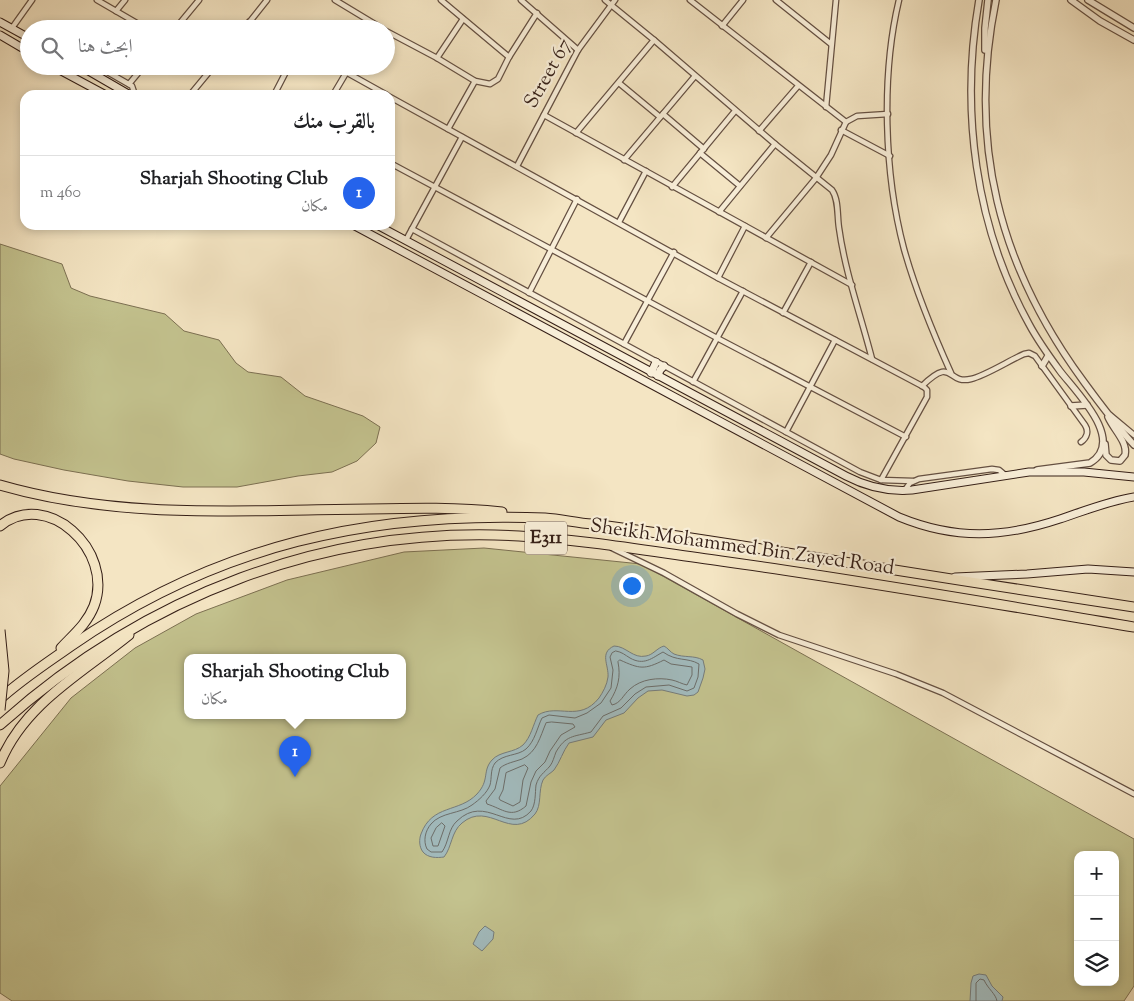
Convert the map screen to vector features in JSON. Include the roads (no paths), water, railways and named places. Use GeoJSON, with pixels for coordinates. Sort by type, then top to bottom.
{"type":"FeatureCollection","features":[{"type":"Feature","properties":{"kind":"highway"},"geometry":{"type":"LineString","coordinates":[[0,485],[73,502],[146,510],[441,508],[495,511],[549,518]]}},
{"type":"Feature","properties":{"kind":"highway"},"geometry":{"type":"LineString","coordinates":[[0,526],[12,518],[26,515],[43,517],[59,522],[74,532],[85,544],[96,567],[97,595],[92,612],[81,628],[44,664]]}},
{"type":"Feature","properties":{"kind":"highway","name":"Sheikh Mohammed Bin Zayed Road"},"geometry":{"type":"LineString","coordinates":[[0,699],[44,664],[94,630],[163,591],[220,566],[287,544],[364,527],[416,520],[469,517],[549,518],[1134,607]]}},
{"type":"Feature","properties":{"kind":"highway","name":"Sheikh Mohammed Bin Zayed Road"},"geometry":{"type":"LineString","coordinates":[[0,725],[38,692],[81,660],[150,617],[200,594],[268,568],[329,551],[437,536],[492,535],[547,538],[820,575],[1134,627]]}},
{"type":"Feature","properties":{"kind":"highway"},"geometry":{"type":"LineString","coordinates":[[0,763],[20,729],[42,703],[71,678],[128,637],[150,617]]}},
{"type":"Feature","properties":{"kind":"highway"},"geometry":{"type":"LineString","coordinates":[[0,630],[4,671],[0,710]]}},
{"type":"Feature","properties":{"kind":"main road"},"geometry":{"type":"LineString","coordinates":[[0,22],[20,33]]}},
{"type":"Feature","properties":{"kind":"main road"},"geometry":{"type":"LineString","coordinates":[[0,35],[20,47]]}},
{"type":"Feature","properties":{"kind":"main road"},"geometry":{"type":"LineString","coordinates":[[69,75],[97,90]]}},
{"type":"Feature","properties":{"kind":"main road"},"geometry":{"type":"LineString","coordinates":[[96,75],[121,90]]}},
{"type":"Feature","properties":{"kind":"main road"},"geometry":{"type":"LineString","coordinates":[[362,230],[899,517],[916,524],[969,535],[1006,533],[1041,525],[1134,497]]}},
{"type":"Feature","properties":{"kind":"main road"},"geometry":{"type":"LineString","coordinates":[[387,230],[854,480],[878,488],[904,491],[1029,472],[1084,472],[1134,477]]}},
{"type":"Feature","properties":{"kind":"main road"},"geometry":{"type":"LineString","coordinates":[[654,374],[656,362]]}},
{"type":"Feature","properties":{"kind":"main road"},"geometry":{"type":"LineString","coordinates":[[654,374],[664,366]]}},
{"type":"Feature","properties":{"kind":"main road"},"geometry":{"type":"LineString","coordinates":[[947,578],[1038,574],[1088,569],[1134,572]]}},
{"type":"Feature","properties":{"kind":"street"},"geometry":{"type":"LineString","coordinates":[[12,28],[32,0]]}},
{"type":"Feature","properties":{"kind":"street"},"geometry":{"type":"LineString","coordinates":[[97,0],[132,20]]}},
{"type":"Feature","properties":{"kind":"street"},"geometry":{"type":"LineString","coordinates":[[116,11],[125,0]]}},
{"type":"Feature","properties":{"kind":"street"},"geometry":{"type":"LineString","coordinates":[[182,20],[199,0]]}},
{"type":"Feature","properties":{"kind":"street"},"geometry":{"type":"LineString","coordinates":[[251,20],[267,0]]}},
{"type":"Feature","properties":{"kind":"street"},"geometry":{"type":"LineString","coordinates":[[335,0],[342,2],[369,20]]}},
{"type":"Feature","properties":{"kind":"street"},"geometry":{"type":"LineString","coordinates":[[441,0],[509,57]]}},
{"type":"Feature","properties":{"kind":"street"},"geometry":{"type":"LineString","coordinates":[[521,0],[578,50]]}},
{"type":"Feature","properties":{"kind":"street"},"geometry":{"type":"LineString","coordinates":[[605,0],[834,193],[841,239],[872,359]]}},
{"type":"Feature","properties":{"kind":"street","name":"Street 67"},"geometry":{"type":"LineString","coordinates":[[517,166],[578,50],[615,0]]}},
{"type":"Feature","properties":{"kind":"street"},"geometry":{"type":"LineString","coordinates":[[690,0],[846,122]]}},
{"type":"Feature","properties":{"kind":"street"},"geometry":{"type":"LineString","coordinates":[[722,26],[743,0]]}},
{"type":"Feature","properties":{"kind":"street"},"geometry":{"type":"LineString","coordinates":[[776,0],[832,44]]}},
{"type":"Feature","properties":{"kind":"street"},"geometry":{"type":"LineString","coordinates":[[826,107],[836,0]]}},
{"type":"Feature","properties":{"kind":"street"},"geometry":{"type":"LineString","coordinates":[[899,0],[889,61],[888,114],[895,205],[906,257],[926,316],[951,373]]}},
{"type":"Feature","properties":{"kind":"street"},"geometry":{"type":"LineString","coordinates":[[980,0],[974,41],[972,100],[974,145],[980,191],[992,236],[1008,282],[1024,314],[1048,356],[1087,405],[1098,423],[1109,459],[1115,462],[1122,459],[1126,453],[1126,448],[1107,414]]}},
{"type":"Feature","properties":{"kind":"street"},"geometry":{"type":"LineString","coordinates":[[988,0],[985,28],[987,62],[985,119],[989,159],[998,204],[1011,249],[1023,280],[1054,338],[1107,414],[1134,445]]}},
{"type":"Feature","properties":{"kind":"street"},"geometry":{"type":"LineString","coordinates":[[987,62],[996,0]]}},
{"type":"Feature","properties":{"kind":"street"},"geometry":{"type":"LineString","coordinates":[[1071,0],[1134,40]]}},
{"type":"Feature","properties":{"kind":"street"},"geometry":{"type":"LineString","coordinates":[[1088,0],[1134,28]]}},
{"type":"Feature","properties":{"kind":"street"},"geometry":{"type":"LineString","coordinates":[[395,36],[476,81],[490,84],[496,82],[509,57],[537,13]]}},
{"type":"Feature","properties":{"kind":"street"},"geometry":{"type":"LineString","coordinates":[[437,58],[463,19]]}},
{"type":"Feature","properties":{"kind":"street"},"geometry":{"type":"LineString","coordinates":[[576,133],[654,40]]}},
{"type":"Feature","properties":{"kind":"street"},"geometry":{"type":"LineString","coordinates":[[113,75],[129,84],[134,90]]}},
{"type":"Feature","properties":{"kind":"street"},"geometry":{"type":"LineString","coordinates":[[129,84],[136,75]]}},
{"type":"Feature","properties":{"kind":"street"},"geometry":{"type":"LineString","coordinates":[[194,90],[207,75]]}},
{"type":"Feature","properties":{"kind":"street"},"geometry":{"type":"LineString","coordinates":[[277,90],[285,75]]}},
{"type":"Feature","properties":{"kind":"street"},"geometry":{"type":"LineString","coordinates":[[336,90],[345,75]]}},
{"type":"Feature","properties":{"kind":"street"},"geometry":{"type":"LineString","coordinates":[[350,75],[377,90]]}},
{"type":"Feature","properties":{"kind":"street"},"geometry":{"type":"LineString","coordinates":[[624,160],[695,76]]}},
{"type":"Feature","properties":{"kind":"street"},"geometry":{"type":"LineString","coordinates":[[448,128],[476,81]]}},
{"type":"Feature","properties":{"kind":"street"},"geometry":{"type":"LineString","coordinates":[[619,83],[704,149]]}},
{"type":"Feature","properties":{"kind":"street"},"geometry":{"type":"LineString","coordinates":[[759,131],[798,86]]}},
{"type":"Feature","properties":{"kind":"street"},"geometry":{"type":"LineString","coordinates":[[395,100],[674,252],[718,278],[922,386],[927,390],[927,397],[881,480]]}},
{"type":"Feature","properties":{"kind":"street"},"geometry":{"type":"LineString","coordinates":[[672,187],[735,111]]}},
{"type":"Feature","properties":{"kind":"street"},"geometry":{"type":"LineString","coordinates":[[766,238],[816,178],[846,122],[857,116],[888,114]]}},
{"type":"Feature","properties":{"kind":"street"},"geometry":{"type":"LineString","coordinates":[[544,115],[852,285]]}},
{"type":"Feature","properties":{"kind":"street"},"geometry":{"type":"LineString","coordinates":[[841,130],[890,156]]}},
{"type":"Feature","properties":{"kind":"street"},"geometry":{"type":"LineString","coordinates":[[406,240],[462,136]]}},
{"type":"Feature","properties":{"kind":"street"},"geometry":{"type":"LineString","coordinates":[[720,212],[775,144]]}},
{"type":"Feature","properties":{"kind":"street"},"geometry":{"type":"LineString","coordinates":[[700,154],[740,186]]}},
{"type":"Feature","properties":{"kind":"street"},"geometry":{"type":"LineString","coordinates":[[395,165],[717,338],[906,437]]}},
{"type":"Feature","properties":{"kind":"street"},"geometry":{"type":"LineString","coordinates":[[619,222],[646,171]]}},
{"type":"Feature","properties":{"kind":"street"},"geometry":{"type":"LineString","coordinates":[[529,293],[577,200]]}},
{"type":"Feature","properties":{"kind":"street"},"geometry":{"type":"LineString","coordinates":[[718,278],[745,226]]}},
{"type":"Feature","properties":{"kind":"street"},"geometry":{"type":"LineString","coordinates":[[412,229],[860,472],[881,480],[913,481],[992,469],[999,470],[1005,475]]}},
{"type":"Feature","properties":{"kind":"street"},"geometry":{"type":"LineString","coordinates":[[624,344],[674,252]]}},
{"type":"Feature","properties":{"kind":"street"},"geometry":{"type":"LineString","coordinates":[[783,313],[811,262]]}},
{"type":"Feature","properties":{"kind":"street"},"geometry":{"type":"LineString","coordinates":[[693,382],[743,291]]}},
{"type":"Feature","properties":{"kind":"street"},"geometry":{"type":"LineString","coordinates":[[786,432],[836,340]]}},
{"type":"Feature","properties":{"kind":"street"},"geometry":{"type":"LineString","coordinates":[[922,386],[938,372],[943,371],[960,378],[970,379],[1027,353],[1034,355],[1086,427],[1086,436],[1081,442]]}},
{"type":"Feature","properties":{"kind":"street"},"geometry":{"type":"LineString","coordinates":[[1042,366],[1048,356]]}},
{"type":"Feature","properties":{"kind":"street"},"geometry":{"type":"LineString","coordinates":[[1070,406],[1087,405]]}},
{"type":"Feature","properties":{"kind":"street"},"geometry":{"type":"LineString","coordinates":[[1107,414],[1134,435]]}},
{"type":"Feature","properties":{"kind":"street"},"geometry":{"type":"LineString","coordinates":[[1029,472],[1090,463],[1097,459],[1101,452],[1103,438]]}},
{"type":"Feature","properties":{"kind":"street"},"geometry":{"type":"LineString","coordinates":[[904,491],[913,481]]}},
{"type":"Feature","properties":{"kind":"street"},"geometry":{"type":"LineString","coordinates":[[606,546],[664,573],[736,614],[779,635],[896,674],[943,694],[1134,794]]}},
{"type":"Feature","properties":{"kind":"water"},"geometry":{"type":"Polygon","coordinates":[[[614,646],[641,656],[653,653],[664,646],[674,654],[703,660],[705,669],[698,692],[687,696],[662,690],[648,691],[638,698],[624,713],[606,720],[593,737],[569,743],[554,770],[543,780],[537,810],[526,822],[508,824],[481,816],[472,817],[458,827],[444,857],[433,857],[425,854],[421,848],[420,841],[426,824],[439,813],[470,800],[477,794],[481,789],[487,768],[492,760],[523,745],[530,735],[538,715],[553,711],[584,710],[599,698],[607,683],[607,652],[614,646]]]}},
{"type":"Feature","properties":{"kind":"water"},"geometry":{"type":"Polygon","coordinates":[[[485,926],[494,932],[493,939],[482,951],[473,944],[479,932],[485,926]]]}},
{"type":"Feature","properties":{"kind":"water"},"geometry":{"type":"Polygon","coordinates":[[[979,974],[986,975],[992,986],[1003,997],[1002,1001],[970,1001],[973,976],[979,974]]]}},
{"type":"Feature","properties":{"kind":"place","name":"Sharjah Shooting Club"},"geometry":{"type":"Point","coordinates":[295,777]}}]}
